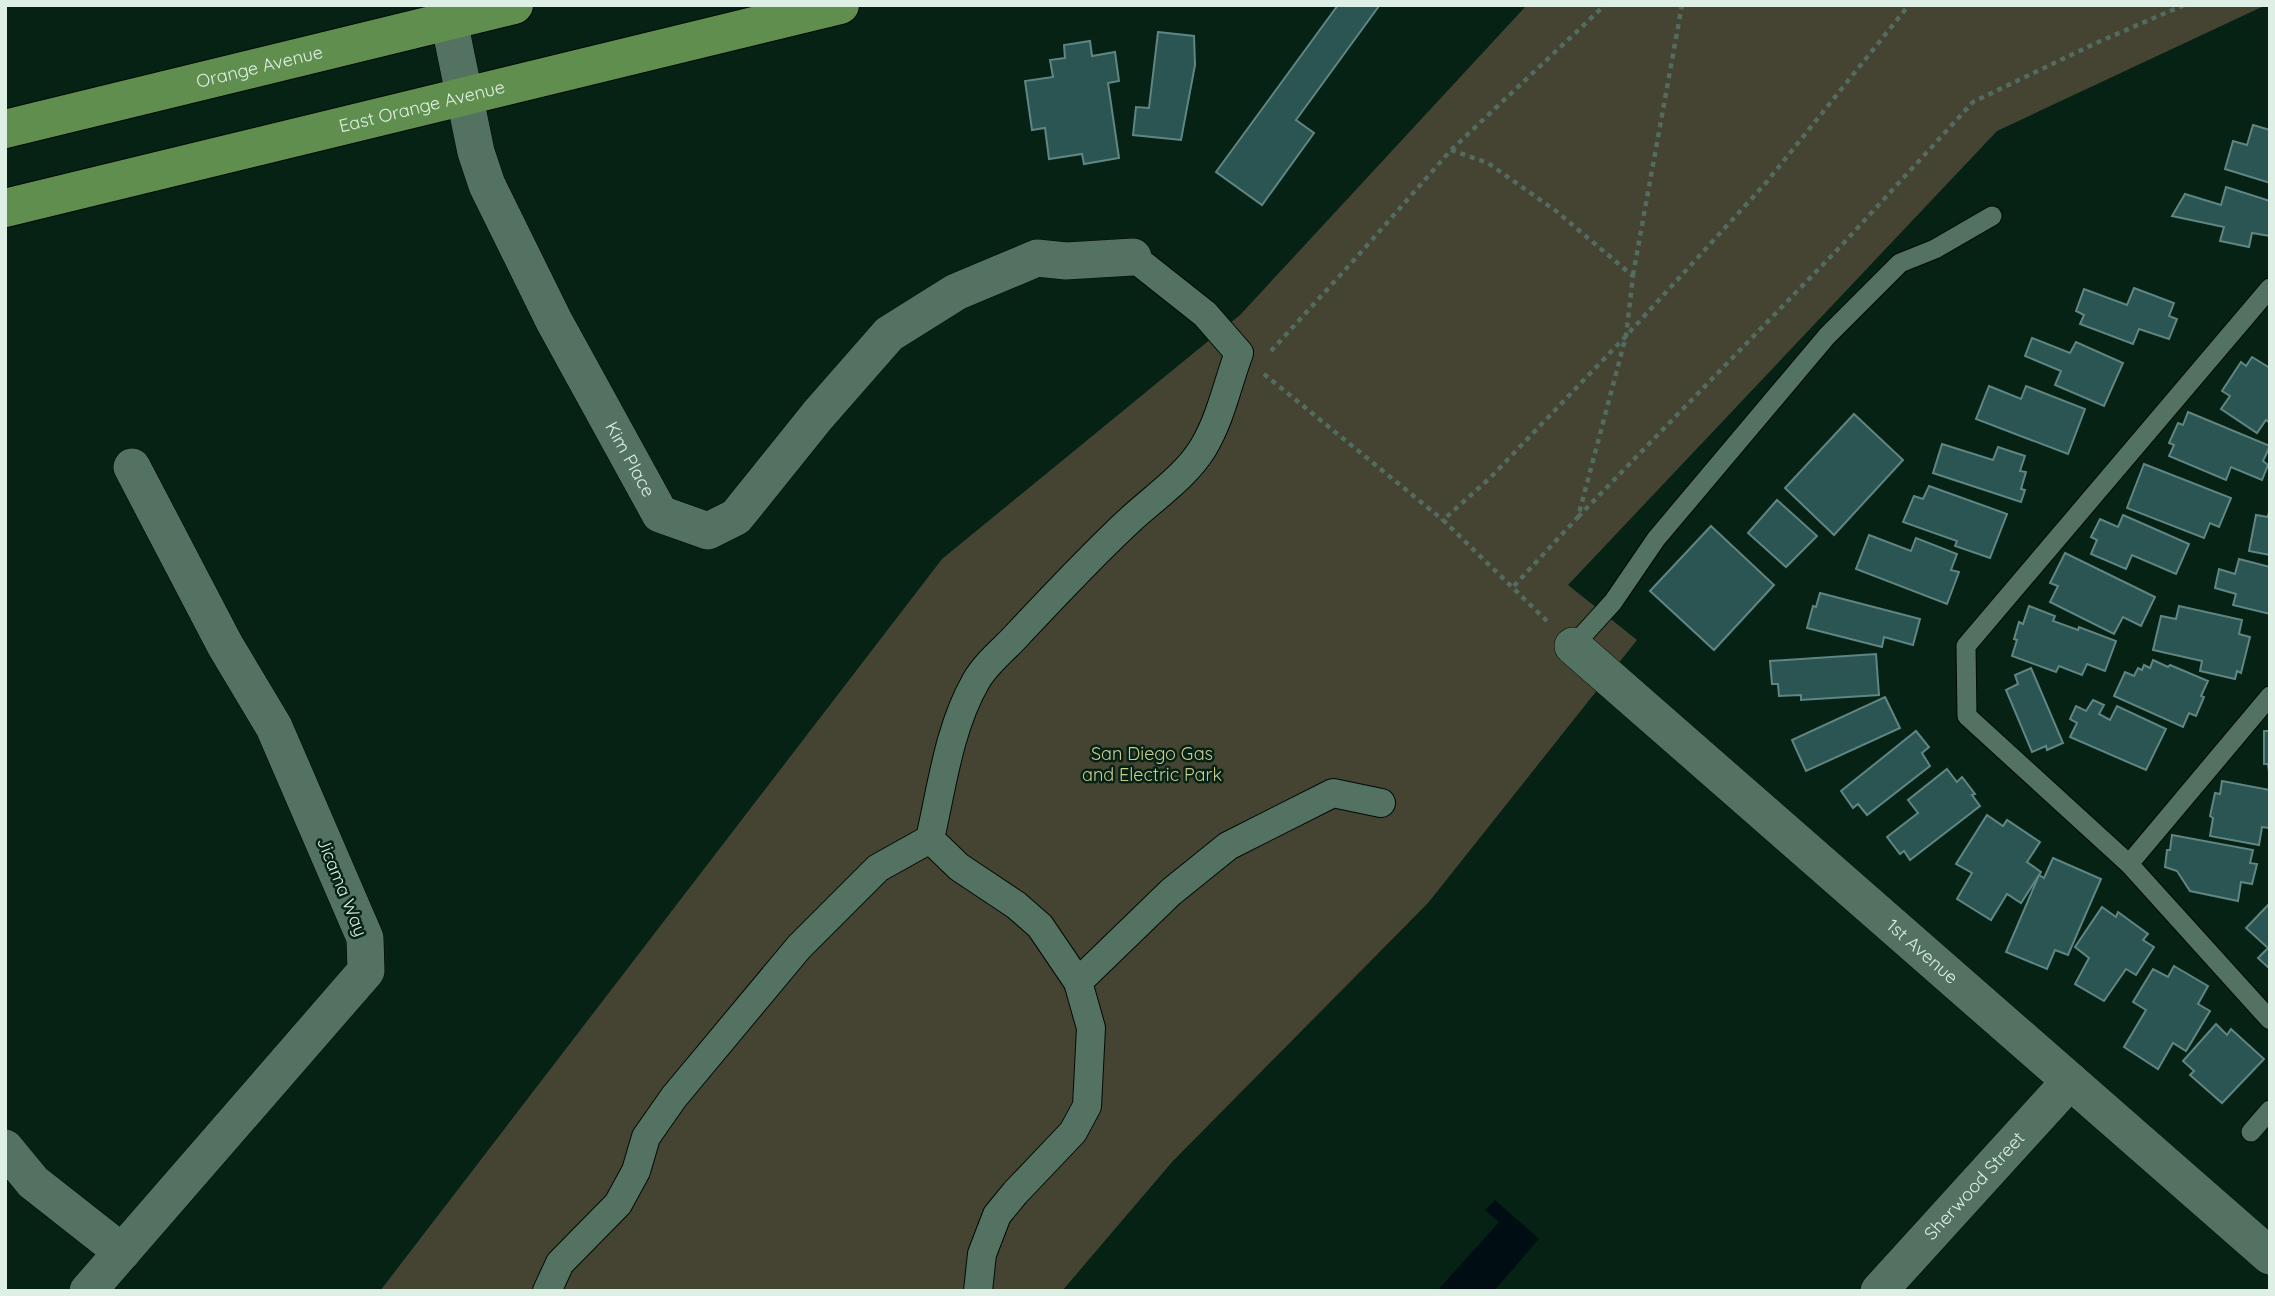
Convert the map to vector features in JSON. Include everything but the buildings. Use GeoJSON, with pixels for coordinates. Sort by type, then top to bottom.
{"type":"FeatureCollection","features":[{"type":"Feature","properties":{"kind":"main road","name":"Orange Avenue"},"geometry":{"type":"LineString","coordinates":[[5,129],[514,5]]}},
{"type":"Feature","properties":{"kind":"main road","name":"East Orange Avenue"},"geometry":{"type":"LineString","coordinates":[[5,208],[840,5]]}},
{"type":"Feature","properties":{"kind":"street","name":"Kim Place"},"geometry":{"type":"LineString","coordinates":[[449,21],[475,152],[487,185],[554,321],[660,514],[708,531],[736,517],[818,415],[881,343],[889,334],[912,319],[956,292],[1037,258],[1066,261],[1133,257]]}},
{"type":"Feature","properties":{"kind":"street"},"geometry":{"type":"LineString","coordinates":[[547,1291],[560,1263],[618,1204],[636,1171],[646,1137],[674,1097],[799,947],[878,868],[930,839],[948,756],[964,705],[978,678],[1077,571],[1180,476],[1202,450],[1220,413],[1228,380],[1247,360],[1205,314],[1133,257]]}},
{"type":"Feature","properties":{"kind":"street","name":"Jicama Way"},"geometry":{"type":"LineString","coordinates":[[89,1291],[366,971],[365,938],[274,727],[225,645],[132,467]]}},
{"type":"Feature","properties":{"kind":"street","name":"1st Avenue"},"geometry":{"type":"LineString","coordinates":[[1573,646],[2270,1256]]}},
{"type":"Feature","properties":{"kind":"street"},"geometry":{"type":"LineString","coordinates":[[1078,982],[1171,892],[1228,846],[1333,793],[1381,803]]}},
{"type":"Feature","properties":{"kind":"street"},"geometry":{"type":"LineString","coordinates":[[930,839],[960,867],[1016,905],[1040,926],[1078,982],[1091,1028],[1087,1106],[1073,1132],[997,1216],[982,1254],[978,1291]]}},
{"type":"Feature","properties":{"kind":"street","name":"Sherwood Street"},"geometry":{"type":"LineString","coordinates":[[1879,1291],[2070,1081]]}},
{"type":"Feature","properties":{"kind":"street"},"geometry":{"type":"LineString","coordinates":[[5,1148],[33,1182],[122,1252]]}},
{"type":"Feature","properties":{"kind":"lane"},"geometry":{"type":"LineString","coordinates":[[1573,646],[1614,602],[1656,539],[1827,337],[1900,264],[1992,216]]}},
{"type":"Feature","properties":{"kind":"lane"},"geometry":{"type":"LineString","coordinates":[[2270,288],[1966,646],[1967,716],[2129,864],[2270,1020]]}},
{"type":"Feature","properties":{"kind":"lane"},"geometry":{"type":"LineString","coordinates":[[2129,864],[2270,696]]}},
{"type":"Feature","properties":{"kind":"lane"},"geometry":{"type":"LineString","coordinates":[[2251,1132],[2270,1110]]}},
{"type":"Feature","properties":{"kind":"path"},"geometry":{"type":"LineString","coordinates":[[1573,646],[1443,520],[1247,360],[1355,259],[1451,150],[1605,5]]}},
{"type":"Feature","properties":{"kind":"path"},"geometry":{"type":"LineString","coordinates":[[1577,517],[1626,336],[1633,276],[1682,5]]}},
{"type":"Feature","properties":{"kind":"path"},"geometry":{"type":"LineString","coordinates":[[1443,520],[1490,478],[1626,336],[1765,184],[1909,5]]}},
{"type":"Feature","properties":{"kind":"path"},"geometry":{"type":"LineString","coordinates":[[1513,587],[1577,517],[1840,247],[1973,102],[2096,43],[2184,5]]}},
{"type":"Feature","properties":{"kind":"path"},"geometry":{"type":"LineString","coordinates":[[1451,150],[1488,163],[1556,211],[1633,276]]}},
{"type":"Feature","properties":{"kind":"green space","name":"San Diego Gas and Electric Park"},"geometry":{"type":"Polygon","coordinates":[[[1527,5],[2266,5],[1997,131],[1568,585],[1637,640],[1428,903],[1172,1162],[1062,1291],[380,1291],[942,559],[1240,315],[1527,5]]]}},
{"type":"Feature","properties":{"kind":"shaded area"},"geometry":{"type":"Polygon","coordinates":[[[1495,1200],[1539,1239],[1494,1291],[1437,1291],[1499,1222],[1485,1210],[1495,1200]]]}}]}
